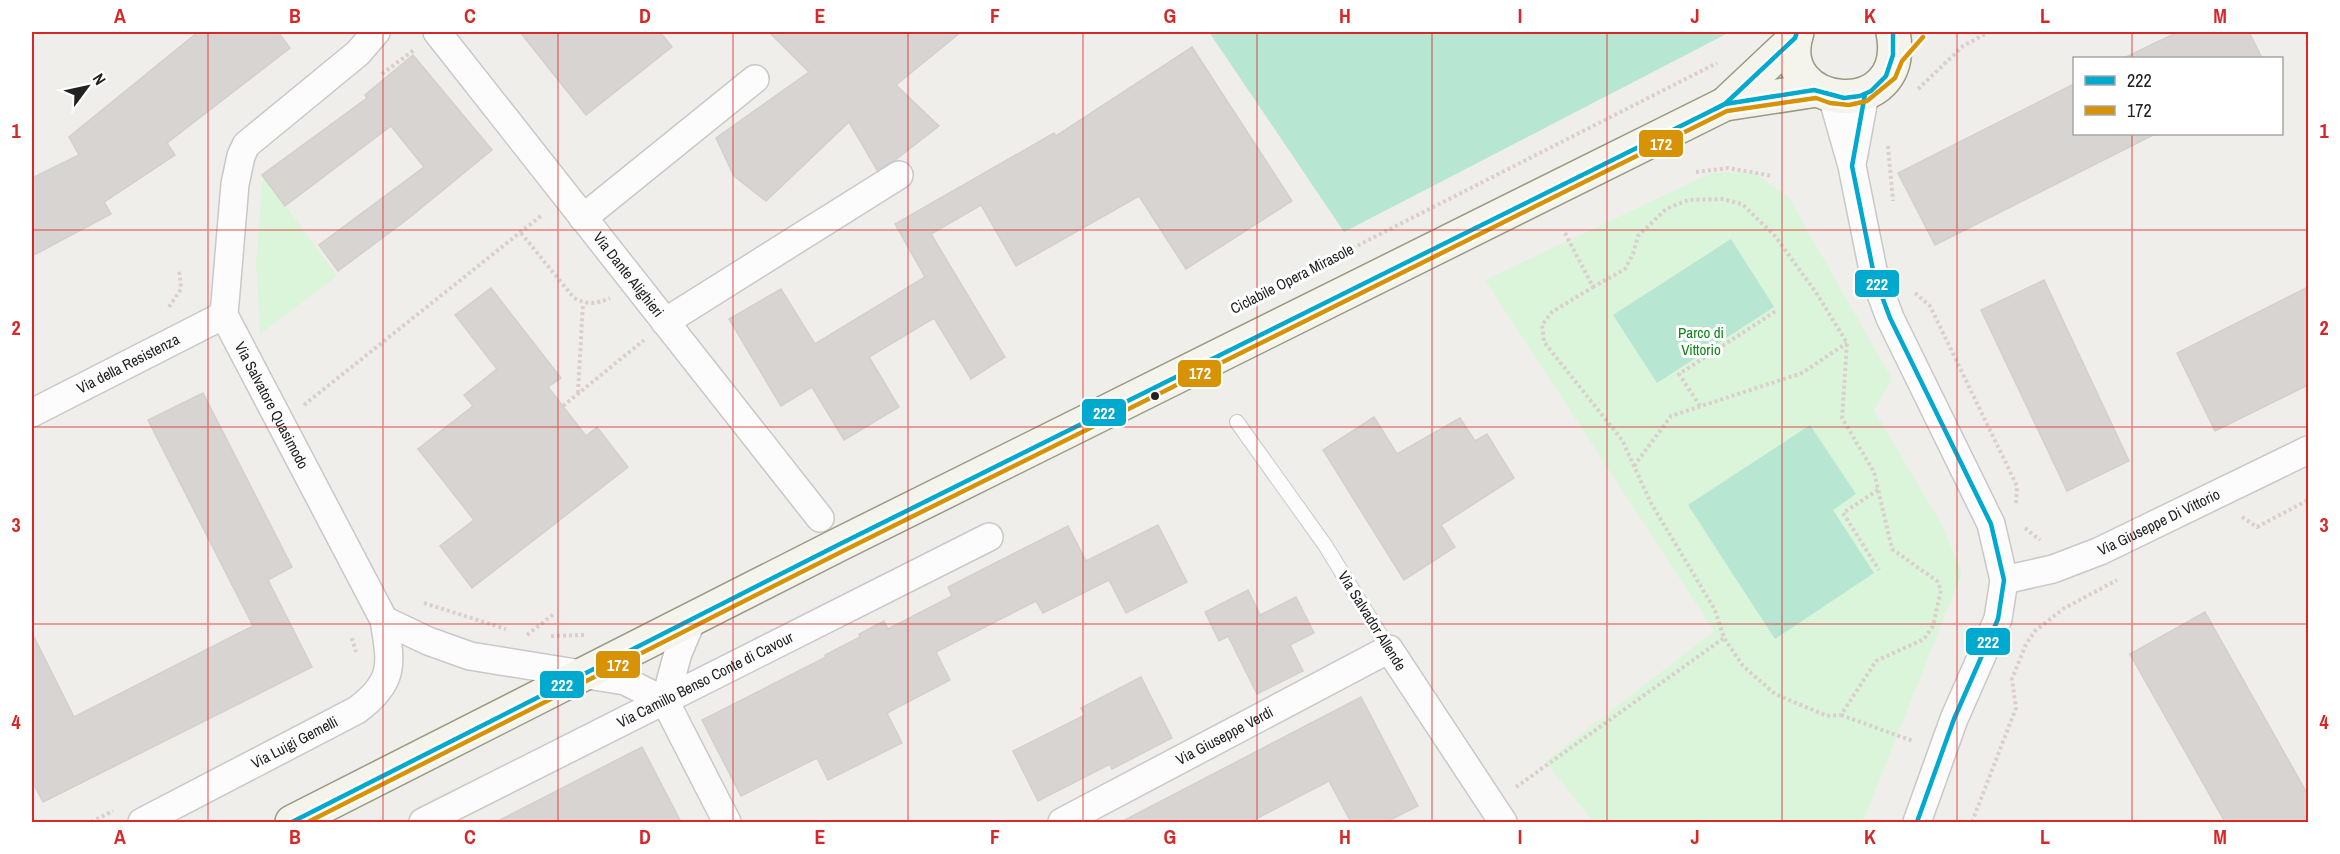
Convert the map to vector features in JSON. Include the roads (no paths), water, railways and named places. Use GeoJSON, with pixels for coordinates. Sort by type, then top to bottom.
{"type":"FeatureCollection","features":[{"type":"Feature","properties":{"kind":"street"},"geometry":{"type":"LineString","coordinates":[[224,315],[235,184],[241,156],[246,145],[358,53],[376,32]]}},
{"type":"Feature","properties":{"kind":"street"},"geometry":{"type":"LineString","coordinates":[[1725,104],[1825,93],[1849,98],[1865,94],[1878,86],[1889,73],[1894,44],[1917,32]]}},
{"type":"Feature","properties":{"kind":"street"},"geometry":{"type":"LineString","coordinates":[[1796,35],[1794,53],[1798,68],[1806,80],[1825,93],[1852,166],[1874,275],[1890,318],[1991,524],[2004,579],[1998,619],[1942,752],[1917,822]]}},
{"type":"Feature","properties":{"kind":"street"},"geometry":{"type":"LineString","coordinates":[[292,822],[693,618],[1725,104],[1796,35]]}},
{"type":"Feature","properties":{"kind":"street","name":"Via Dante Alighieri"},"geometry":{"type":"LineString","coordinates":[[429,42],[566,196],[820,518]]}},
{"type":"Feature","properties":{"kind":"street"},"geometry":{"type":"LineString","coordinates":[[583,218],[755,79]]}},
{"type":"Feature","properties":{"kind":"street"},"geometry":{"type":"LineString","coordinates":[[1852,166],[1865,94]]}},
{"type":"Feature","properties":{"kind":"street"},"geometry":{"type":"LineString","coordinates":[[665,322],[899,175]]}},
{"type":"Feature","properties":{"kind":"street","name":"Via della Resistenza"},"geometry":{"type":"LineString","coordinates":[[32,413],[224,315]]}},
{"type":"Feature","properties":{"kind":"street","name":"Via Salvatore Quasimodo"},"geometry":{"type":"LineString","coordinates":[[224,315],[384,620]]}},
{"type":"Feature","properties":{"kind":"street","name":"Via Giuseppe Di Vittorio"},"geometry":{"type":"LineString","coordinates":[[2004,579],[2053,569],[2100,551],[2308,450]]}},
{"type":"Feature","properties":{"kind":"street","name":"Via Camillo Benso Conte di Cavour"},"geometry":{"type":"LineString","coordinates":[[423,822],[989,537]]}},
{"type":"Feature","properties":{"kind":"street"},"geometry":{"type":"LineString","coordinates":[[665,700],[678,654],[693,618]]}},
{"type":"Feature","properties":{"kind":"street"},"geometry":{"type":"LineString","coordinates":[[384,620],[428,641],[470,656],[625,681],[665,700],[727,822]]}},
{"type":"Feature","properties":{"kind":"street","name":"Via Luigi Gemelli"},"geometry":{"type":"LineString","coordinates":[[142,822],[357,710],[373,698],[389,674],[390,657],[384,620]]}},
{"type":"Feature","properties":{"kind":"street","name":"Via Giuseppe Verdi"},"geometry":{"type":"LineString","coordinates":[[1062,822],[1389,649]]}},
{"type":"Feature","properties":{"kind":"street","name":"Via Salvador Allende"},"geometry":{"type":"LineString","coordinates":[[1389,649],[1503,822]]}},
{"type":"Feature","properties":{"kind":"lane","name":"Via Salvador Allende"},"geometry":{"type":"LineString","coordinates":[[1237,422],[1325,546],[1389,649]]}},
{"type":"Feature","properties":{"kind":"park label","name":"Parco di Vittorio"},"geometry":{"type":"Point","coordinates":[1701,342]}}]}
